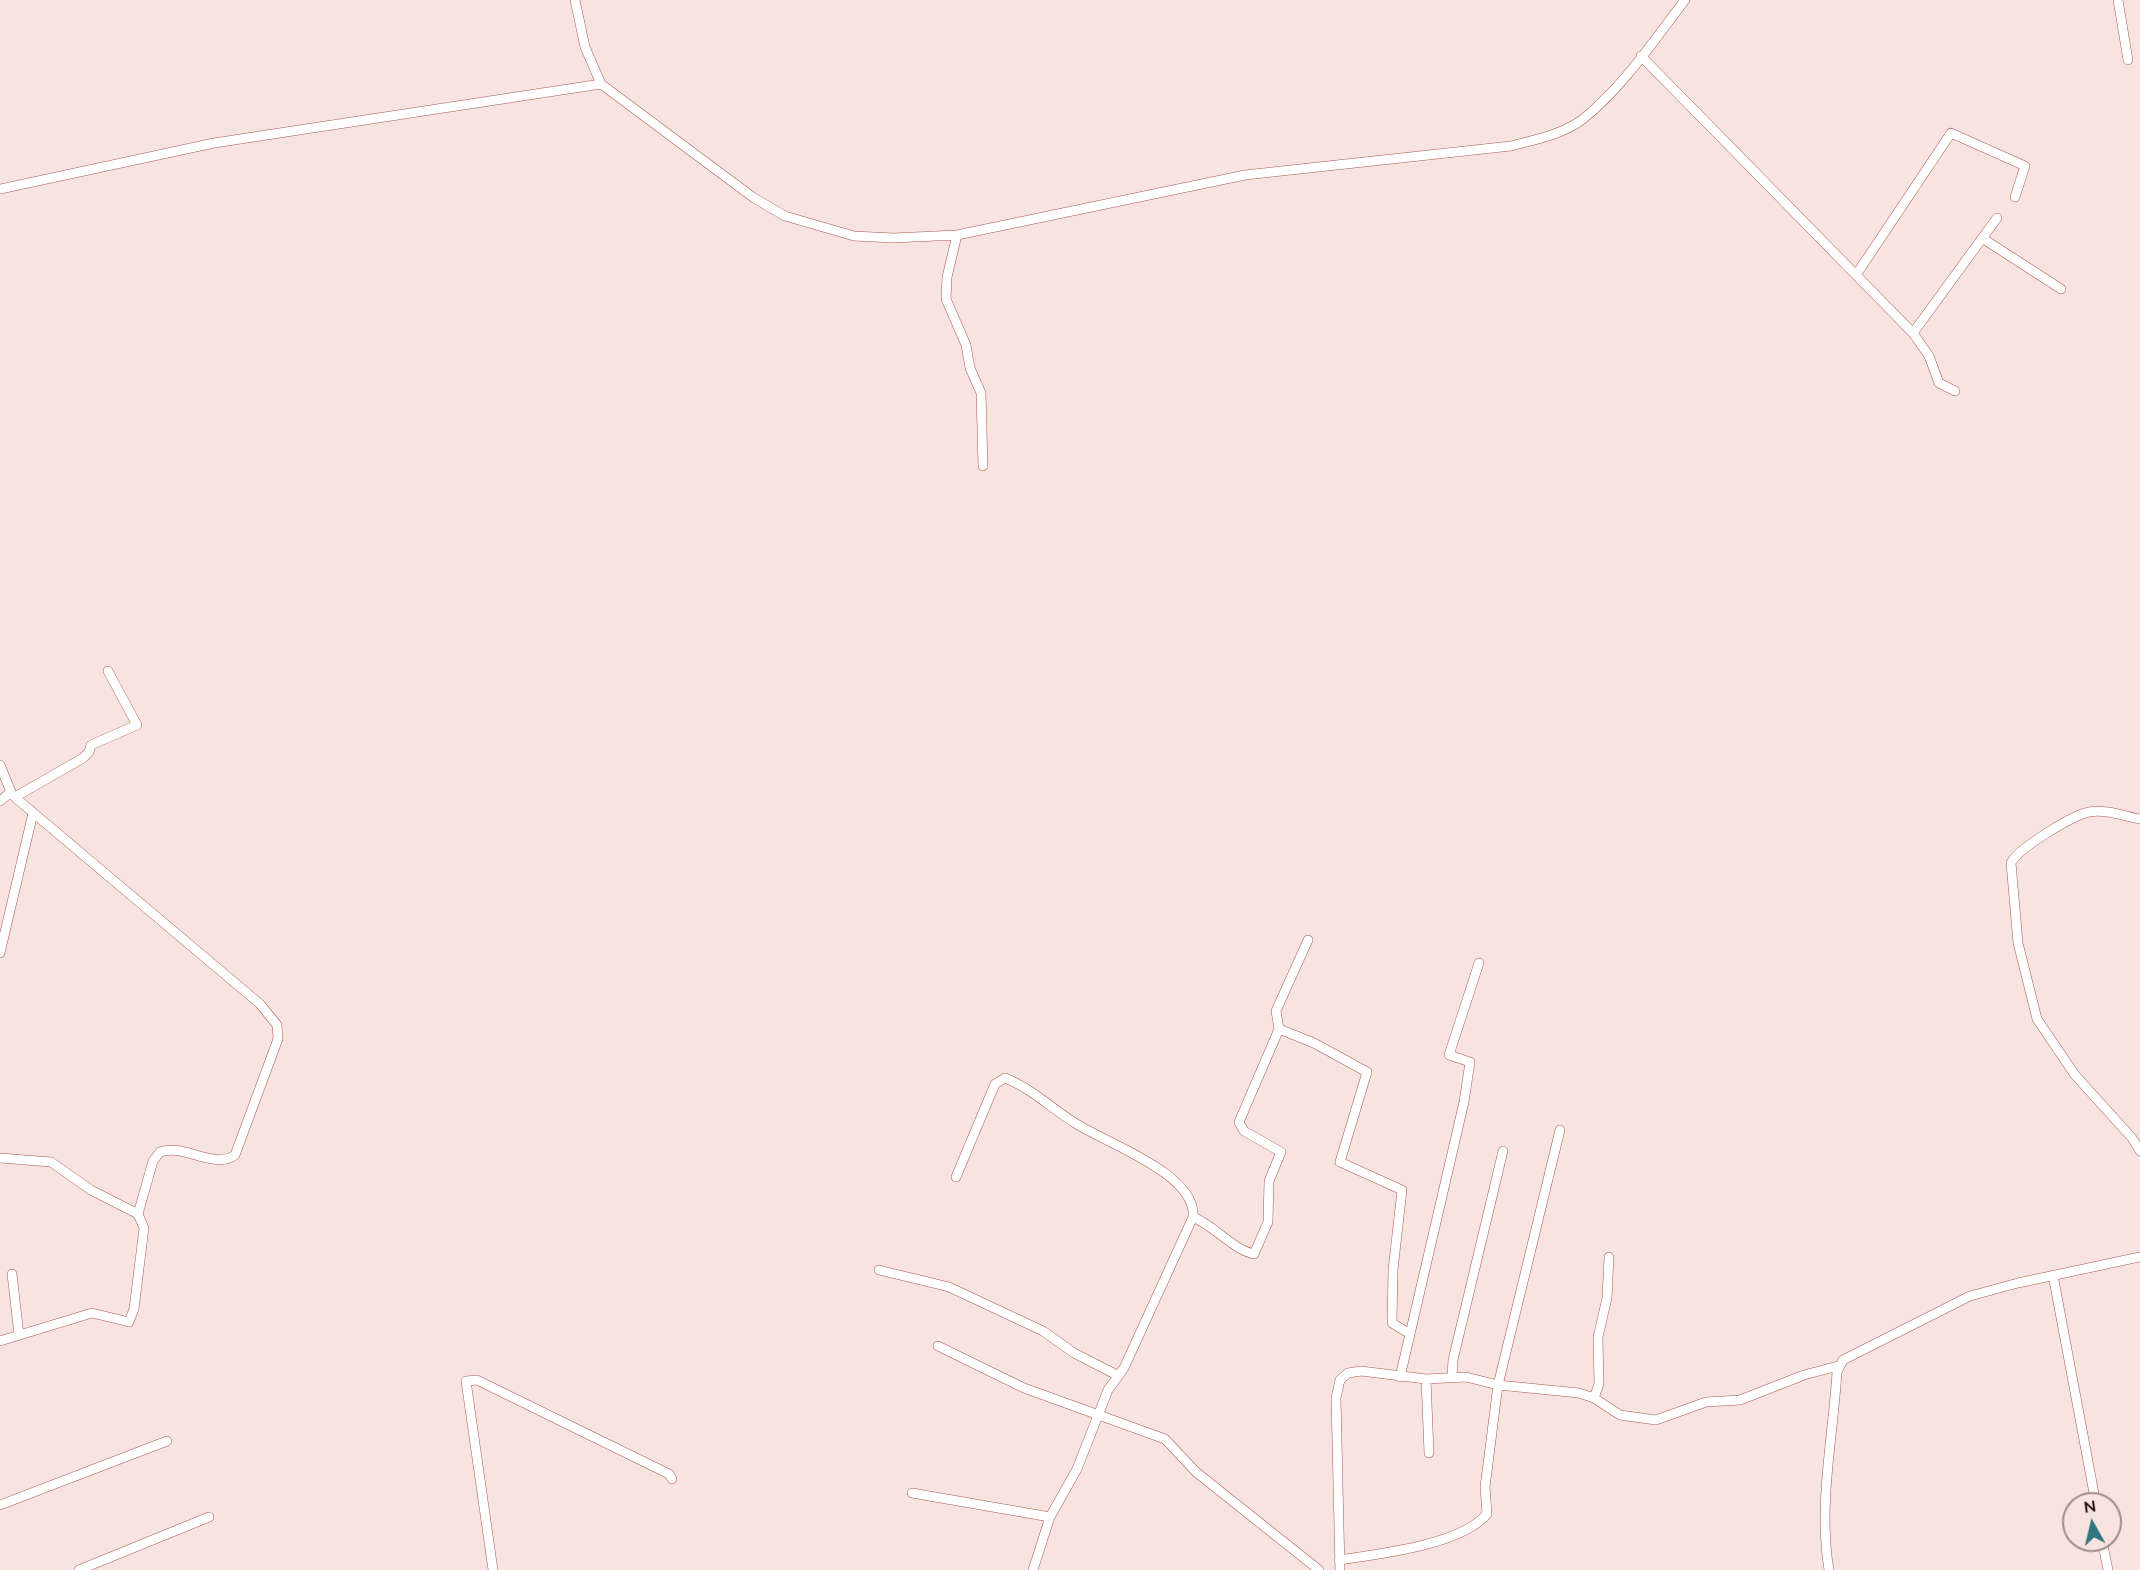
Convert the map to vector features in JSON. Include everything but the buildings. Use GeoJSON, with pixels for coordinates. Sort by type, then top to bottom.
{"type":"FeatureCollection","features":[{"type":"Feature","properties":{"kind":"street"},"geometry":{"type":"LineString","coordinates":[[575,0],[585,47],[601,84],[754,198],[785,216],[863,237],[957,235],[1245,175],[1511,146],[1544,137],[1582,120],[1620,83],[1685,0]]}},
{"type":"Feature","properties":{"kind":"street"},"geometry":{"type":"LineString","coordinates":[[2118,0],[2128,60]]}},
{"type":"Feature","properties":{"kind":"street"},"geometry":{"type":"LineString","coordinates":[[1641,56],[1913,333],[1929,356],[1939,383],[1955,391]]}},
{"type":"Feature","properties":{"kind":"street"},"geometry":{"type":"LineString","coordinates":[[0,189],[214,143],[601,84]]}},
{"type":"Feature","properties":{"kind":"street"},"geometry":{"type":"LineString","coordinates":[[1856,275],[1951,134],[2025,166],[2015,197]]}},
{"type":"Feature","properties":{"kind":"street"},"geometry":{"type":"LineString","coordinates":[[1913,333],[1997,218]]}},
{"type":"Feature","properties":{"kind":"street"},"geometry":{"type":"LineString","coordinates":[[957,235],[947,277],[946,299],[966,345],[970,368],[981,393],[983,466]]}},
{"type":"Feature","properties":{"kind":"street"},"geometry":{"type":"LineString","coordinates":[[1982,238],[2061,290]]}},
{"type":"Feature","properties":{"kind":"street"},"geometry":{"type":"LineString","coordinates":[[0,801],[87,754],[92,746],[137,725],[108,671]]}},
{"type":"Feature","properties":{"kind":"street"},"geometry":{"type":"LineString","coordinates":[[0,765],[13,796],[260,1004],[277,1025],[278,1039],[235,1155],[220,1159],[170,1150],[160,1152],[153,1161],[138,1214],[144,1228],[134,1309],[129,1322],[92,1313],[0,1341]]}},
{"type":"Feature","properties":{"kind":"street"},"geometry":{"type":"LineString","coordinates":[[2140,819],[2103,812],[2082,814],[2014,856],[2011,863],[2018,944],[2037,1018],[2075,1075],[2132,1138],[2140,1151]]}},
{"type":"Feature","properties":{"kind":"street"},"geometry":{"type":"LineString","coordinates":[[0,953],[33,813]]}},
{"type":"Feature","properties":{"kind":"street"},"geometry":{"type":"LineString","coordinates":[[1193,1217],[1206,1222],[1246,1252],[1254,1254],[1268,1222],[1269,1181],[1281,1152],[1244,1131],[1239,1122],[1279,1029],[1276,1011],[1308,940]]}},
{"type":"Feature","properties":{"kind":"street"},"geometry":{"type":"LineString","coordinates":[[1400,1377],[1464,1102],[1470,1062],[1449,1055],[1479,963]]}},
{"type":"Feature","properties":{"kind":"street"},"geometry":{"type":"LineString","coordinates":[[1279,1029],[1314,1043],[1367,1072],[1340,1162],[1402,1190],[1393,1270],[1392,1323],[1410,1334]]}},
{"type":"Feature","properties":{"kind":"street"},"geometry":{"type":"LineString","coordinates":[[956,1177],[995,1084],[1005,1078],[1033,1092],[1076,1123],[1137,1155],[1188,1194],[1194,1208],[1193,1217],[1124,1368],[1108,1390],[1100,1416],[1077,1469],[1050,1517],[1034,1570]]}},
{"type":"Feature","properties":{"kind":"street"},"geometry":{"type":"LineString","coordinates":[[1560,1130],[1498,1385],[1485,1487],[1487,1514],[1480,1523],[1460,1535],[1340,1565],[1336,1398],[1340,1380],[1348,1373],[1361,1371],[1426,1379],[1452,1376],[1498,1385],[1579,1393],[1594,1398],[1620,1415],[1656,1420],[1706,1402],[1740,1400],[1804,1375],[1838,1366],[1850,1355],[1970,1296],[2053,1275],[2140,1257]]}},
{"type":"Feature","properties":{"kind":"street"},"geometry":{"type":"LineString","coordinates":[[1452,1376],[1453,1360],[1503,1151]]}},
{"type":"Feature","properties":{"kind":"street"},"geometry":{"type":"LineString","coordinates":[[0,1158],[51,1162],[92,1190],[138,1214]]}},
{"type":"Feature","properties":{"kind":"street"},"geometry":{"type":"LineString","coordinates":[[1594,1398],[1599,1384],[1598,1337],[1607,1298],[1609,1257]]}},
{"type":"Feature","properties":{"kind":"street"},"geometry":{"type":"LineString","coordinates":[[879,1270],[948,1287],[1043,1331],[1074,1353],[1117,1375]]}},
{"type":"Feature","properties":{"kind":"street"},"geometry":{"type":"LineString","coordinates":[[12,1274],[19,1335]]}},
{"type":"Feature","properties":{"kind":"street"},"geometry":{"type":"LineString","coordinates":[[2053,1275],[2094,1492]]}},
{"type":"Feature","properties":{"kind":"street"},"geometry":{"type":"LineString","coordinates":[[938,1346],[1024,1388],[1165,1439],[1196,1472],[1319,1570]]}},
{"type":"Feature","properties":{"kind":"street"},"geometry":{"type":"LineString","coordinates":[[1829,1570],[1825,1544],[1825,1504],[1838,1366]]}},
{"type":"Feature","properties":{"kind":"street"},"geometry":{"type":"LineString","coordinates":[[1426,1379],[1429,1453]]}},
{"type":"Feature","properties":{"kind":"street"},"geometry":{"type":"LineString","coordinates":[[493,1570],[466,1381],[477,1380],[669,1474],[672,1479]]}},
{"type":"Feature","properties":{"kind":"street"},"geometry":{"type":"LineString","coordinates":[[0,1505],[167,1441]]}},
{"type":"Feature","properties":{"kind":"street"},"geometry":{"type":"LineString","coordinates":[[912,1493],[1050,1517]]}},
{"type":"Feature","properties":{"kind":"street"},"geometry":{"type":"LineString","coordinates":[[79,1570],[209,1517]]}},
{"type":"Feature","properties":{"kind":"street"},"geometry":{"type":"LineString","coordinates":[[2105,1552],[2108,1570]]}}]}
